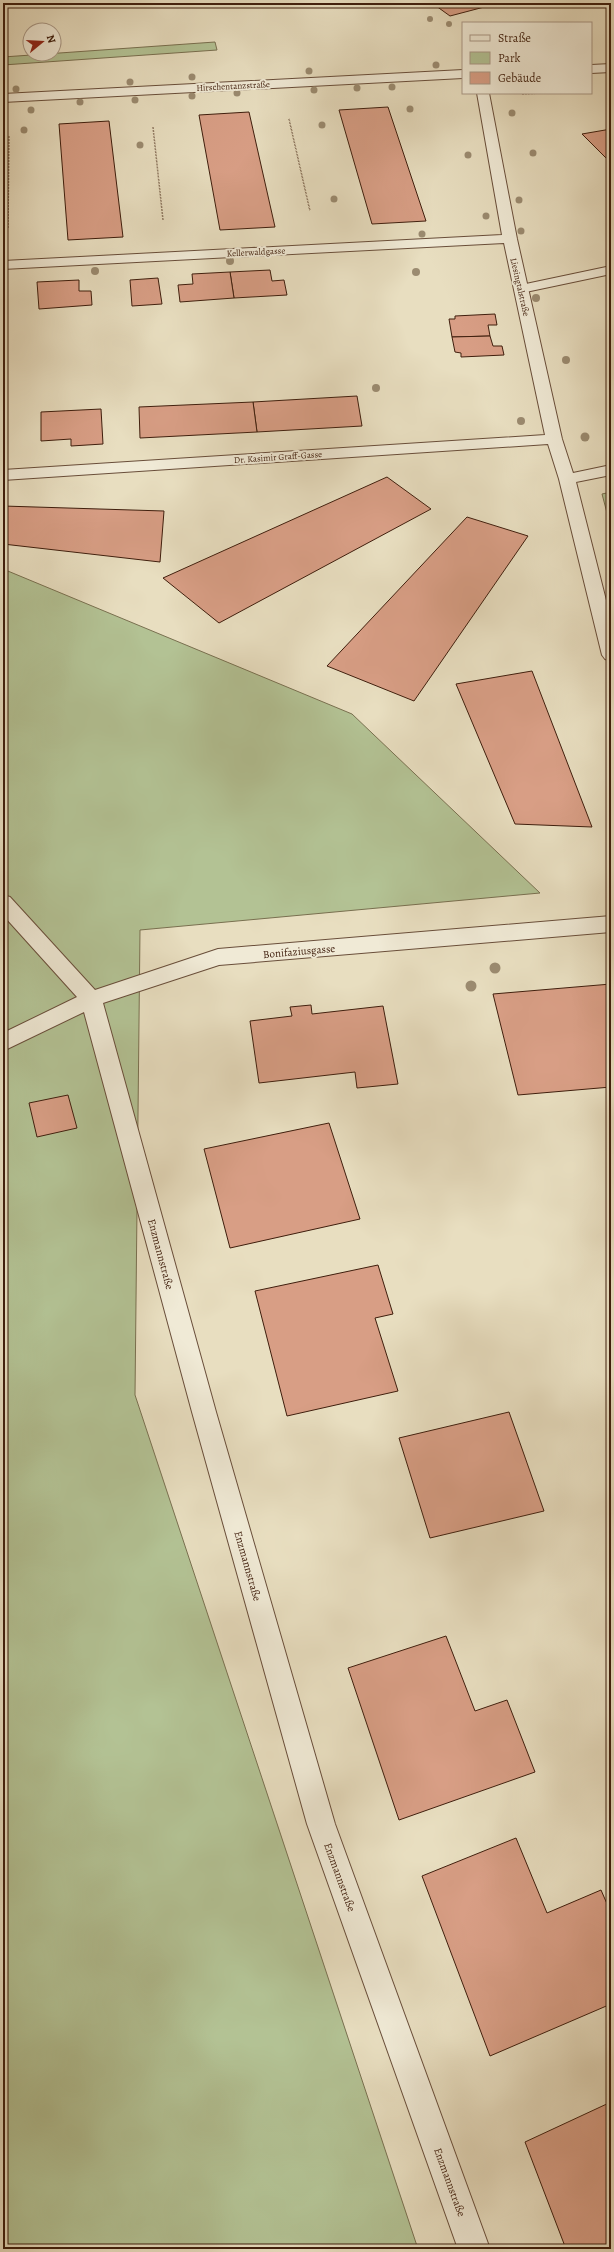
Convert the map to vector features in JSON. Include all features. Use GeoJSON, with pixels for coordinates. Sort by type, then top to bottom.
{"type":"FeatureCollection","features":[{"type":"Feature","properties":{"kind":"street"},"geometry":{"type":"LineString","coordinates":[[592,69],[611,68]]}},
{"type":"Feature","properties":{"kind":"street","name":"Hirschentanzstraße"},"geometry":{"type":"LineString","coordinates":[[3,98],[462,74]]}},
{"type":"Feature","properties":{"kind":"street","name":"Liesingtalstraße"},"geometry":{"type":"LineString","coordinates":[[482,94],[510,239],[554,439],[567,479],[611,655]]}},
{"type":"Feature","properties":{"kind":"street","name":"Kellerwaldgasse"},"geometry":{"type":"LineString","coordinates":[[5,264],[510,239]]}},
{"type":"Feature","properties":{"kind":"street"},"geometry":{"type":"LineString","coordinates":[[521,289],[611,270]]}},
{"type":"Feature","properties":{"kind":"street","name":"Dr. Kasimir Graff-Gasse"},"geometry":{"type":"LineString","coordinates":[[3,475],[554,439]]}},
{"type":"Feature","properties":{"kind":"street"},"geometry":{"type":"LineString","coordinates":[[567,479],[611,470]]}},
{"type":"Feature","properties":{"kind":"street","name":"Enzmannstraße"},"geometry":{"type":"LineString","coordinates":[[3,902],[91,999],[204,1412],[321,1824],[474,2249]]}},
{"type":"Feature","properties":{"kind":"street","name":"Bonifaziusgasse"},"geometry":{"type":"LineString","coordinates":[[3,1043],[91,999],[218,957],[611,924]]}},
{"type":"Feature","properties":{"kind":"path"},"geometry":{"type":"LineString","coordinates":[[289,118],[318,249]]}},
{"type":"Feature","properties":{"kind":"path"},"geometry":{"type":"LineString","coordinates":[[152,124],[167,256]]}},
{"type":"Feature","properties":{"kind":"path"},"geometry":{"type":"LineString","coordinates":[[5,264],[9,132]]}},
{"type":"Feature","properties":{"kind":"green space"},"geometry":{"type":"Polygon","coordinates":[[[215,42],[217,50],[62,61],[62,53],[215,42]]]}},
{"type":"Feature","properties":{"kind":"green space"},"geometry":{"type":"Polygon","coordinates":[[[22,56],[22,62],[46,62],[3,65],[3,57],[22,56]]]}},
{"type":"Feature","properties":{"kind":"green space"},"geometry":{"type":"Polygon","coordinates":[[[611,492],[611,528],[602,494],[611,492]]]}},
{"type":"Feature","properties":{"kind":"green space"},"geometry":{"type":"Polygon","coordinates":[[[3,569],[352,714],[540,893],[140,930],[135,1395],[418,2249],[3,2249],[3,569]]]}},
{"type":"Feature","properties":{"kind":"building"},"geometry":{"type":"Polygon","coordinates":[[[432,3],[484,3],[488,6],[450,16],[432,3]]]}},
{"type":"Feature","properties":{"kind":"building"},"geometry":{"type":"Polygon","coordinates":[[[388,107],[426,221],[372,224],[339,110],[388,107]]]}},
{"type":"Feature","properties":{"kind":"building"},"geometry":{"type":"Polygon","coordinates":[[[249,112],[275,227],[220,230],[199,115],[249,112]]]}},
{"type":"Feature","properties":{"kind":"building"},"geometry":{"type":"Polygon","coordinates":[[[109,121],[123,237],[68,240],[59,124],[109,121]]]}},
{"type":"Feature","properties":{"kind":"building"},"geometry":{"type":"Polygon","coordinates":[[[611,129],[611,163],[582,134],[611,129]]]}},
{"type":"Feature","properties":{"kind":"building"},"geometry":{"type":"Polygon","coordinates":[[[270,270],[272,281],[284,280],[287,295],[234,298],[230,272],[270,270]]]}},
{"type":"Feature","properties":{"kind":"building"},"geometry":{"type":"Polygon","coordinates":[[[230,272],[234,298],[180,302],[178,285],[193,284],[192,274],[230,272]]]}},
{"type":"Feature","properties":{"kind":"building"},"geometry":{"type":"Polygon","coordinates":[[[158,278],[162,304],[132,306],[130,280],[158,278]]]}},
{"type":"Feature","properties":{"kind":"building"},"geometry":{"type":"Polygon","coordinates":[[[79,280],[79,291],[91,291],[92,305],[39,309],[37,282],[79,280]]]}},
{"type":"Feature","properties":{"kind":"building"},"geometry":{"type":"Polygon","coordinates":[[[495,314],[497,325],[488,325],[490,336],[452,337],[449,319],[455,319],[455,316],[495,314]]]}},
{"type":"Feature","properties":{"kind":"building"},"geometry":{"type":"Polygon","coordinates":[[[490,336],[493,346],[502,346],[504,355],[461,357],[461,353],[455,352],[452,337],[490,336]]]}},
{"type":"Feature","properties":{"kind":"building"},"geometry":{"type":"Polygon","coordinates":[[[357,396],[362,426],[257,432],[253,402],[357,396]]]}},
{"type":"Feature","properties":{"kind":"building"},"geometry":{"type":"Polygon","coordinates":[[[253,402],[257,432],[140,438],[139,407],[253,402]]]}},
{"type":"Feature","properties":{"kind":"building"},"geometry":{"type":"Polygon","coordinates":[[[101,409],[103,444],[71,446],[71,439],[41,441],[41,412],[101,409]]]}},
{"type":"Feature","properties":{"kind":"building"},"geometry":{"type":"Polygon","coordinates":[[[387,477],[431,509],[219,623],[163,578],[387,477]]]}},
{"type":"Feature","properties":{"kind":"building"},"geometry":{"type":"Polygon","coordinates":[[[3,506],[164,511],[160,562],[3,544],[3,506]]]}},
{"type":"Feature","properties":{"kind":"building"},"geometry":{"type":"Polygon","coordinates":[[[467,517],[528,536],[414,701],[327,666],[467,517]]]}},
{"type":"Feature","properties":{"kind":"building"},"geometry":{"type":"Polygon","coordinates":[[[532,671],[592,827],[515,824],[456,684],[532,671]]]}},
{"type":"Feature","properties":{"kind":"building"},"geometry":{"type":"Polygon","coordinates":[[[611,984],[611,1087],[518,1095],[493,994],[611,984]]]}},
{"type":"Feature","properties":{"kind":"building"},"geometry":{"type":"Polygon","coordinates":[[[311,1005],[312,1014],[383,1006],[398,1084],[357,1088],[355,1072],[259,1083],[250,1021],[292,1016],[290,1007],[311,1005]]]}},
{"type":"Feature","properties":{"kind":"building"},"geometry":{"type":"Polygon","coordinates":[[[68,1095],[77,1128],[37,1137],[29,1103],[68,1095]]]}},
{"type":"Feature","properties":{"kind":"building"},"geometry":{"type":"Polygon","coordinates":[[[329,1123],[360,1219],[230,1248],[204,1149],[329,1123]]]}},
{"type":"Feature","properties":{"kind":"building"},"geometry":{"type":"Polygon","coordinates":[[[378,1265],[393,1314],[375,1318],[398,1391],[287,1416],[255,1291],[378,1265]]]}},
{"type":"Feature","properties":{"kind":"building"},"geometry":{"type":"Polygon","coordinates":[[[509,1412],[544,1511],[430,1538],[399,1438],[509,1412]]]}},
{"type":"Feature","properties":{"kind":"building"},"geometry":{"type":"Polygon","coordinates":[[[446,1636],[475,1711],[507,1700],[535,1772],[399,1820],[348,1668],[446,1636]]]}},
{"type":"Feature","properties":{"kind":"building"},"geometry":{"type":"Polygon","coordinates":[[[516,1838],[547,1913],[601,1890],[611,1913],[611,2004],[490,2056],[422,1876],[516,1838]]]}},
{"type":"Feature","properties":{"kind":"building"},"geometry":{"type":"Polygon","coordinates":[[[611,2102],[611,2249],[566,2249],[525,2142],[611,2102]]]}}]}
